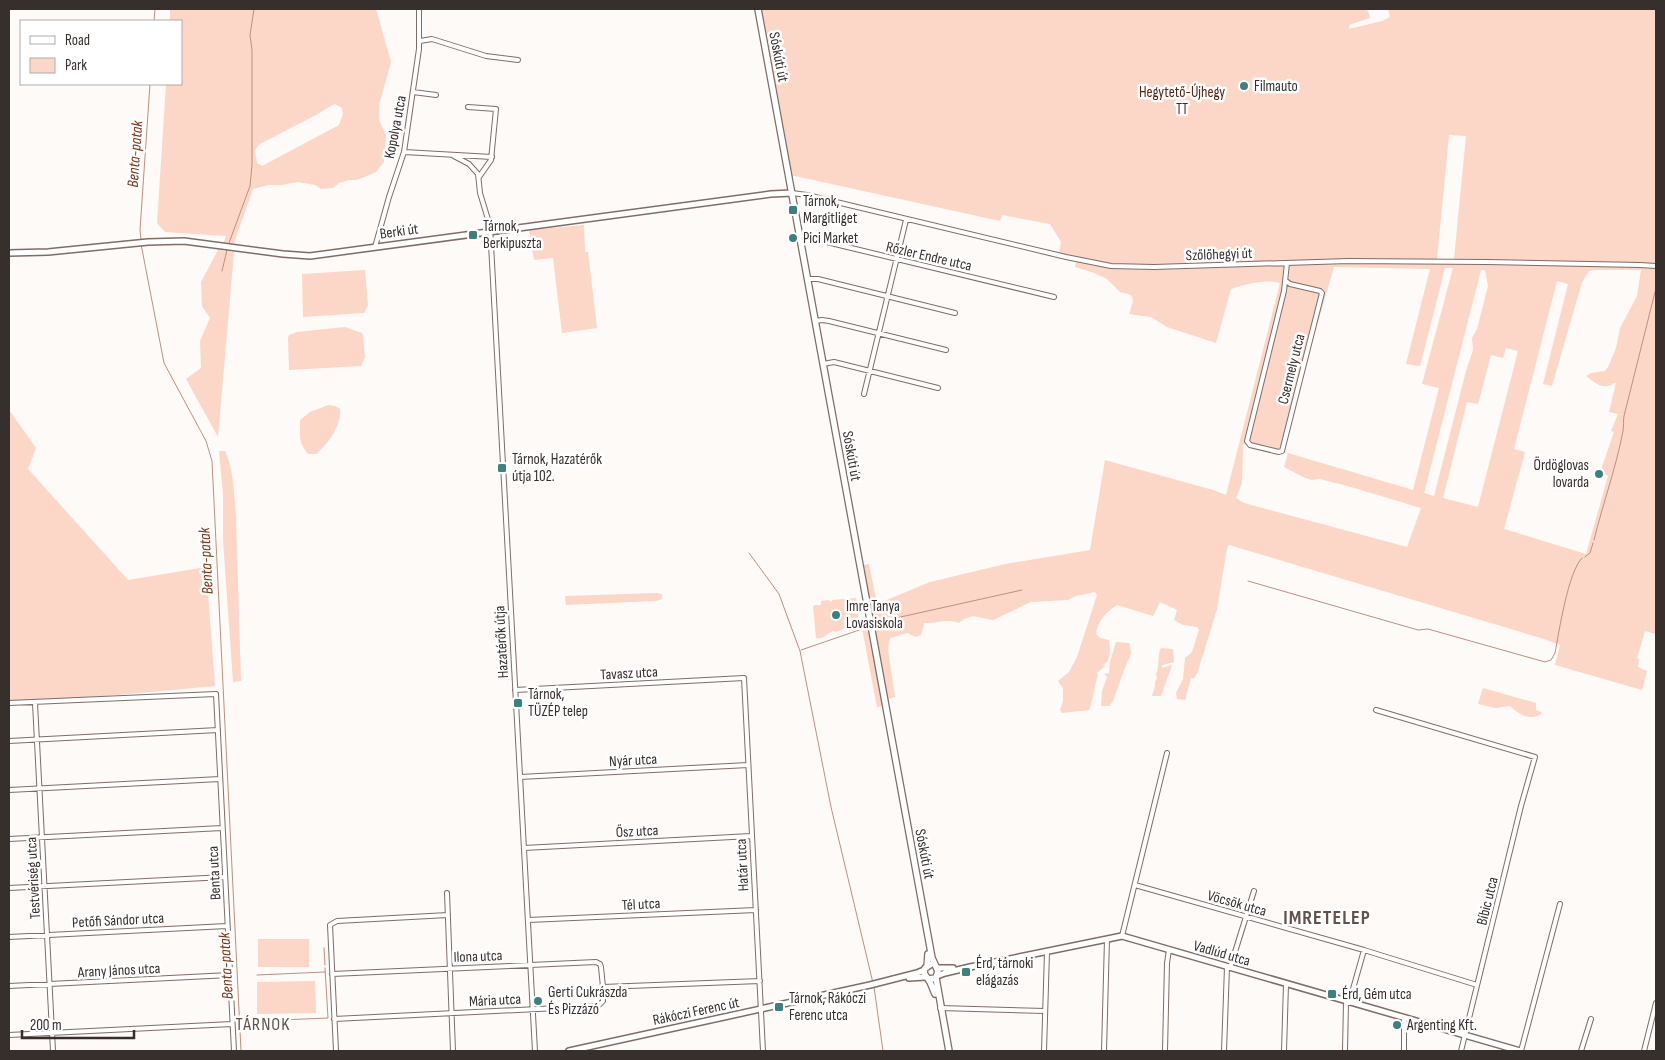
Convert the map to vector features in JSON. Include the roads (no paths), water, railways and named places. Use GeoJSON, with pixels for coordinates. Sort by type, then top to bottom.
{"type":"FeatureCollection","features":[{"type":"Feature","properties":{"kind":"main road","name":"Sóskúti út"},"geometry":{"type":"LineString","coordinates":[[758,9],[922,907],[932,958],[936,967],[940,1008]]}},
{"type":"Feature","properties":{"kind":"main road","name":"Sóskúti út"},"geometry":{"type":"LineString","coordinates":[[922,907],[928,959],[925,968],[927,978],[933,986],[940,1008]]}},
{"type":"Feature","properties":{"kind":"main road"},"geometry":{"type":"LineString","coordinates":[[925,968],[932,965],[936,967]]}},
{"type":"Feature","properties":{"kind":"main road"},"geometry":{"type":"LineString","coordinates":[[927,978],[937,977]]}},
{"type":"Feature","properties":{"kind":"main road"},"geometry":{"type":"LineString","coordinates":[[940,1008],[948,1051]]}},
{"type":"Feature","properties":{"kind":"street","name":"Kopolya utca"},"geometry":{"type":"LineString","coordinates":[[375,247],[404,152],[420,41],[419,9]]}},
{"type":"Feature","properties":{"kind":"street"},"geometry":{"type":"LineString","coordinates":[[420,41],[432,39],[486,56],[518,60]]}},
{"type":"Feature","properties":{"kind":"street"},"geometry":{"type":"LineString","coordinates":[[413,92],[436,95]]}},
{"type":"Feature","properties":{"kind":"street"},"geometry":{"type":"LineString","coordinates":[[452,155],[473,167],[479,177],[490,163],[496,109],[468,107]]}},
{"type":"Feature","properties":{"kind":"street"},"geometry":{"type":"LineString","coordinates":[[404,152],[492,157]]}},
{"type":"Feature","properties":{"kind":"street","name":"Hazatérők útja"},"geometry":{"type":"LineString","coordinates":[[479,177],[480,193],[489,219],[490,231],[535,1051]]}},
{"type":"Feature","properties":{"kind":"street","name":"Szőlőhegyi út"},"geometry":{"type":"LineString","coordinates":[[792,193],[1103,265],[1154,267],[1348,261],[1656,266]]}},
{"type":"Feature","properties":{"kind":"street","name":"Berki út"},"geometry":{"type":"LineString","coordinates":[[9,253],[48,252],[173,241],[197,242],[303,256],[771,194],[792,193]]}},
{"type":"Feature","properties":{"kind":"street"},"geometry":{"type":"LineString","coordinates":[[864,394],[906,220]]}},
{"type":"Feature","properties":{"kind":"street","name":"Rőzler Endre utca"},"geometry":{"type":"LineString","coordinates":[[800,239],[810,238],[1054,297]]}},
{"type":"Feature","properties":{"kind":"street"},"geometry":{"type":"LineString","coordinates":[[1286,281],[1287,263]]}},
{"type":"Feature","properties":{"kind":"street"},"geometry":{"type":"LineString","coordinates":[[807,278],[818,279],[955,313]]}},
{"type":"Feature","properties":{"kind":"street","name":"Csermely utca"},"geometry":{"type":"LineString","coordinates":[[1286,281],[1292,285],[1322,293],[1282,451],[1253,446],[1246,441],[1286,281]]}},
{"type":"Feature","properties":{"kind":"street"},"geometry":{"type":"LineString","coordinates":[[815,321],[822,320],[946,350]]}},
{"type":"Feature","properties":{"kind":"street"},"geometry":{"type":"LineString","coordinates":[[823,364],[834,362],[938,388]]}},
{"type":"Feature","properties":{"kind":"street","name":"Tavasz utca"},"geometry":{"type":"LineString","coordinates":[[515,690],[744,678]]}},
{"type":"Feature","properties":{"kind":"street","name":"Határ utca"},"geometry":{"type":"LineString","coordinates":[[744,678],[763,1051]]}},
{"type":"Feature","properties":{"kind":"street","name":"Benta utca"},"geometry":{"type":"LineString","coordinates":[[35,703],[216,694],[234,1051]]}},
{"type":"Feature","properties":{"kind":"street"},"geometry":{"type":"LineString","coordinates":[[9,703],[35,703]]}},
{"type":"Feature","properties":{"kind":"street","name":"Testvériség utca"},"geometry":{"type":"LineString","coordinates":[[35,703],[53,1051]]}},
{"type":"Feature","properties":{"kind":"street","name":"Bíbic utca"},"geometry":{"type":"LineString","coordinates":[[1376,710],[1535,757],[1521,806],[1461,1051]]}},
{"type":"Feature","properties":{"kind":"street"},"geometry":{"type":"LineString","coordinates":[[9,741],[218,730]]}},
{"type":"Feature","properties":{"kind":"street"},"geometry":{"type":"LineString","coordinates":[[1122,936],[1167,754]]}},
{"type":"Feature","properties":{"kind":"street","name":"Nyár utca"},"geometry":{"type":"LineString","coordinates":[[520,778],[748,765]]}},
{"type":"Feature","properties":{"kind":"street"},"geometry":{"type":"LineString","coordinates":[[9,790],[220,779]]}},
{"type":"Feature","properties":{"kind":"street"},"geometry":{"type":"LineString","coordinates":[[9,839],[222,828]]}},
{"type":"Feature","properties":{"kind":"street","name":"Ősz utca"},"geometry":{"type":"LineString","coordinates":[[524,848],[751,836]]}},
{"type":"Feature","properties":{"kind":"street"},"geometry":{"type":"LineString","coordinates":[[9,888],[225,877]]}},
{"type":"Feature","properties":{"kind":"street","name":"Vöcsök utca"},"geometry":{"type":"LineString","coordinates":[[1135,885],[1245,918],[1364,950],[1478,985]]}},
{"type":"Feature","properties":{"kind":"street"},"geometry":{"type":"LineString","coordinates":[[1224,1051],[1228,968],[1254,891]]}},
{"type":"Feature","properties":{"kind":"street"},"geometry":{"type":"LineString","coordinates":[[447,893],[453,1051]]}},
{"type":"Feature","properties":{"kind":"street"},"geometry":{"type":"LineString","coordinates":[[1520,1051],[1560,904]]}},
{"type":"Feature","properties":{"kind":"street","name":"Tél utca"},"geometry":{"type":"LineString","coordinates":[[528,920],[756,910]]}},
{"type":"Feature","properties":{"kind":"street"},"geometry":{"type":"LineString","coordinates":[[336,1051],[330,925],[337,922],[448,916]]}},
{"type":"Feature","properties":{"kind":"street","name":"Petőfi Sándor utca"},"geometry":{"type":"LineString","coordinates":[[9,937],[228,926]]}},
{"type":"Feature","properties":{"kind":"street","name":"Vadlúd utca"},"geometry":{"type":"LineString","coordinates":[[937,977],[941,974],[970,967],[1122,936],[1520,1051]]}},
{"type":"Feature","properties":{"kind":"street"},"geometry":{"type":"LineString","coordinates":[[1104,1051],[1107,938]]}},
{"type":"Feature","properties":{"kind":"street"},"geometry":{"type":"LineString","coordinates":[[1165,1051],[1169,950]]}},
{"type":"Feature","properties":{"kind":"street"},"geometry":{"type":"LineString","coordinates":[[1345,1051],[1348,1002],[1364,950]]}},
{"type":"Feature","properties":{"kind":"street"},"geometry":{"type":"LineString","coordinates":[[1044,1051],[1047,952]]}},
{"type":"Feature","properties":{"kind":"street","name":"Ilona utca"},"geometry":{"type":"LineString","coordinates":[[332,974],[599,963],[603,987]]}},
{"type":"Feature","properties":{"kind":"street","name":"Vadlúd utca"},"geometry":{"type":"LineString","coordinates":[[936,967],[970,967]]}},
{"type":"Feature","properties":{"kind":"street"},"geometry":{"type":"LineString","coordinates":[[891,980],[925,968]]}},
{"type":"Feature","properties":{"kind":"street","name":"Arany János utca"},"geometry":{"type":"LineString","coordinates":[[9,986],[230,975]]}},
{"type":"Feature","properties":{"kind":"street"},"geometry":{"type":"LineString","coordinates":[[891,980],[927,978]]}},
{"type":"Feature","properties":{"kind":"street","name":"Rákóczi Ferenc út"},"geometry":{"type":"LineString","coordinates":[[569,1051],[891,980]]}},
{"type":"Feature","properties":{"kind":"street"},"geometry":{"type":"LineString","coordinates":[[603,987],[760,981]]}},
{"type":"Feature","properties":{"kind":"street"},"geometry":{"type":"LineString","coordinates":[[1284,1051],[1286,984]]}},
{"type":"Feature","properties":{"kind":"street","name":"Mária utca"},"geometry":{"type":"LineString","coordinates":[[334,1019],[598,1006],[603,1001],[603,987]]}},
{"type":"Feature","properties":{"kind":"street"},"geometry":{"type":"LineString","coordinates":[[1644,1051],[1656,1003]]}},
{"type":"Feature","properties":{"kind":"street"},"geometry":{"type":"LineString","coordinates":[[940,1008],[1045,1011]]}},
{"type":"Feature","properties":{"kind":"street"},"geometry":{"type":"LineString","coordinates":[[1404,1019],[1404,1051]]}},
{"type":"Feature","properties":{"kind":"street"},"geometry":{"type":"LineString","coordinates":[[1580,1051],[1591,1019]]}},
{"type":"Feature","properties":{"kind":"street"},"geometry":{"type":"LineString","coordinates":[[9,1035],[232,1024]]}},
{"type":"Feature","properties":{"kind":"waterway","name":"Benta-patak"},"geometry":{"type":"LineString","coordinates":[[154,20],[155,9]]}},
{"type":"Feature","properties":{"kind":"waterway"},"geometry":{"type":"LineString","coordinates":[[229,243],[250,186],[252,165],[252,50],[250,35],[254,9]]}},
{"type":"Feature","properties":{"kind":"waterway","name":"Benta-patak"},"geometry":{"type":"LineString","coordinates":[[141,240],[140,230],[150,85]]}},
{"type":"Feature","properties":{"kind":"waterway","name":"Benta-patak"},"geometry":{"type":"LineString","coordinates":[[141,244],[164,363],[206,441],[212,461],[241,1051]]}},
{"type":"Feature","properties":{"kind":"waterway"},"geometry":{"type":"LineString","coordinates":[[222,271],[227,250]]}},
{"type":"Feature","properties":{"kind":"waterway"},"geometry":{"type":"LineString","coordinates":[[1594,540],[1617,458],[1624,416],[1656,288]]}},
{"type":"Feature","properties":{"kind":"waterway"},"geometry":{"type":"LineString","coordinates":[[1585,557],[1590,553],[1593,543]]}},
{"type":"Feature","properties":{"kind":"waterway"},"geometry":{"type":"LineString","coordinates":[[749,553],[779,594],[800,651],[831,807],[873,983]]}},
{"type":"Feature","properties":{"kind":"waterway"},"geometry":{"type":"LineString","coordinates":[[1248,581],[1418,630],[1428,629],[1545,662],[1551,660],[1555,653],[1568,589],[1572,576],[1582,558]]}},
{"type":"Feature","properties":{"kind":"waterway"},"geometry":{"type":"LineString","coordinates":[[874,625],[887,620],[1022,590]]}},
{"type":"Feature","properties":{"kind":"waterway"},"geometry":{"type":"LineString","coordinates":[[801,650],[868,627]]}},
{"type":"Feature","properties":{"kind":"waterway"},"geometry":{"type":"LineString","coordinates":[[324,948],[325,965]]}},
{"type":"Feature","properties":{"kind":"waterway"},"geometry":{"type":"LineString","coordinates":[[255,1021],[328,1018],[325,968]]}},
{"type":"Feature","properties":{"kind":"waterway"},"geometry":{"type":"LineString","coordinates":[[257,975],[325,972]]}},
{"type":"Feature","properties":{"kind":"waterway"},"geometry":{"type":"LineString","coordinates":[[874,987],[883,1051]]}},
{"type":"Feature","properties":{"kind":"place","name":"Filmauto"},"geometry":{"type":"Point","coordinates":[1244,86]}},
{"type":"Feature","properties":{"kind":"place","name":"Tárnok, Margitliget"},"geometry":{"type":"Point","coordinates":[793,210]}},
{"type":"Feature","properties":{"kind":"place","name":"Tárnok, Berkipuszta"},"geometry":{"type":"Point","coordinates":[473,235]}},
{"type":"Feature","properties":{"kind":"place","name":"Pici Market"},"geometry":{"type":"Point","coordinates":[793,238]}},
{"type":"Feature","properties":{"kind":"place","name":"Tárnok, Hazatérők útja 102."},"geometry":{"type":"Point","coordinates":[502,468]}},
{"type":"Feature","properties":{"kind":"place","name":"Ördöglovas lovarda"},"geometry":{"type":"Point","coordinates":[1599,474]}},
{"type":"Feature","properties":{"kind":"place","name":"Imre Tanya Lovasiskola"},"geometry":{"type":"Point","coordinates":[836,615]}},
{"type":"Feature","properties":{"kind":"place","name":"Tárnok, TÜZÉP telep"},"geometry":{"type":"Point","coordinates":[518,703]}},
{"type":"Feature","properties":{"kind":"place","name":"Érd, tárnoki elágazás"},"geometry":{"type":"Point","coordinates":[966,972]}},
{"type":"Feature","properties":{"kind":"place","name":"Érd, Gém utca"},"geometry":{"type":"Point","coordinates":[1332,994]}},
{"type":"Feature","properties":{"kind":"place","name":"Gerti Cukrászda És Pizzázó"},"geometry":{"type":"Point","coordinates":[538,1001]}},
{"type":"Feature","properties":{"kind":"place","name":"Tárnok, Rákóczi Ferenc utca"},"geometry":{"type":"Point","coordinates":[779,1007]}},
{"type":"Feature","properties":{"kind":"place","name":"Argenting Kft."},"geometry":{"type":"Point","coordinates":[1397,1025]}},
{"type":"Feature","properties":{"kind":"district","name":"IMRETELEP"},"geometry":{"type":"Point","coordinates":[1327,917]}},
{"type":"Feature","properties":{"kind":"district","name":"TÁRNOK"},"geometry":{"type":"Point","coordinates":[263,1024]}},
{"type":"Feature","properties":{"kind":"park label","name":"Hegytető-Újhegy TT"},"geometry":{"type":"Point","coordinates":[1182,100]}}]}
